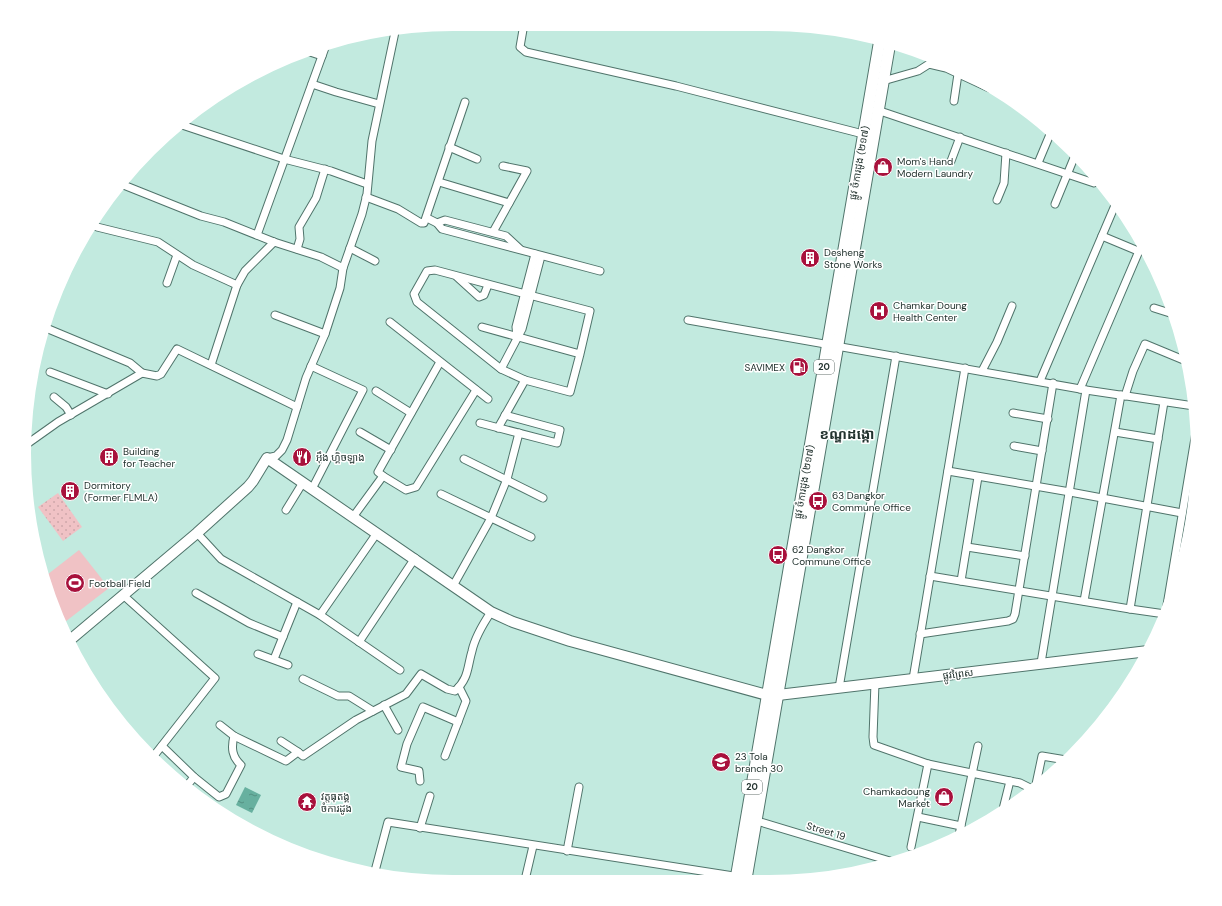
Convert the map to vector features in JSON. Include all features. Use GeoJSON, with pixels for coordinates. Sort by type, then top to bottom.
{"type":"FeatureCollection","features":[{"type":"Feature","properties":{"kind":"main road","name":"ផ្លូវ ចំការដូង (២១៧)"},"geometry":{"type":"LineString","coordinates":[[742,875],[868,135],[879,45]]}},
{"type":"Feature","properties":{"kind":"main road","name":"ផ្លូវ ចំការដូង (២១៧)"},"geometry":{"type":"LineString","coordinates":[[868,135],[877,110],[889,48]]}},
{"type":"Feature","properties":{"kind":"main road","name":"ផ្លូវ ចំការដូង (២១៧)"},"geometry":{"type":"LineString","coordinates":[[742,875],[757,821],[773,695]]}},
{"type":"Feature","properties":{"kind":"street"},"geometry":{"type":"LineString","coordinates":[[523,31],[520,47],[526,52],[676,86],[868,135]]}},
{"type":"Feature","properties":{"kind":"street"},"geometry":{"type":"LineString","coordinates":[[74,637],[197,533],[253,481],[267,458],[276,456],[282,450],[311,366],[325,334],[340,288],[343,268],[366,198],[372,141],[394,36]]}},
{"type":"Feature","properties":{"kind":"street"},"geometry":{"type":"LineString","coordinates":[[257,235],[324,51]]}},
{"type":"Feature","properties":{"kind":"street"},"geometry":{"type":"LineString","coordinates":[[315,54],[322,56]]}},
{"type":"Feature","properties":{"kind":"street"},"geometry":{"type":"LineString","coordinates":[[883,81],[918,71],[929,64],[935,66]]}},
{"type":"Feature","properties":{"kind":"street"},"geometry":{"type":"LineString","coordinates":[[954,101],[958,76]]}},
{"type":"Feature","properties":{"kind":"street"},"geometry":{"type":"LineString","coordinates":[[312,84],[379,104]]}},
{"type":"Feature","properties":{"kind":"street"},"geometry":{"type":"LineString","coordinates":[[366,198],[398,209],[421,223],[424,223],[427,218],[465,102]]}},
{"type":"Feature","properties":{"kind":"street"},"geometry":{"type":"LineString","coordinates":[[877,110],[1092,182]]}},
{"type":"Feature","properties":{"kind":"street"},"geometry":{"type":"LineString","coordinates":[[186,126],[284,159],[325,169],[367,184]]}},
{"type":"Feature","properties":{"kind":"street"},"geometry":{"type":"LineString","coordinates":[[951,161],[960,138]]}},
{"type":"Feature","properties":{"kind":"street"},"geometry":{"type":"LineString","coordinates":[[1038,163],[1049,138]]}},
{"type":"Feature","properties":{"kind":"street"},"geometry":{"type":"LineString","coordinates":[[449,147],[477,159]]}},
{"type":"Feature","properties":{"kind":"street"},"geometry":{"type":"LineString","coordinates":[[997,200],[1004,182],[1006,153]]}},
{"type":"Feature","properties":{"kind":"street"},"geometry":{"type":"LineString","coordinates":[[1055,204],[1072,161]]}},
{"type":"Feature","properties":{"kind":"street"},"geometry":{"type":"LineString","coordinates":[[493,232],[527,171],[503,166]]}},
{"type":"Feature","properties":{"kind":"street"},"geometry":{"type":"LineString","coordinates":[[296,249],[300,239],[299,227],[316,198],[325,169]]}},
{"type":"Feature","properties":{"kind":"street"},"geometry":{"type":"LineString","coordinates":[[439,182],[509,203]]}},
{"type":"Feature","properties":{"kind":"street"},"geometry":{"type":"LineString","coordinates":[[126,186],[201,216],[224,222],[274,242],[321,257],[343,268]]}},
{"type":"Feature","properties":{"kind":"street"},"geometry":{"type":"LineString","coordinates":[[1040,381],[1113,209]]}},
{"type":"Feature","properties":{"kind":"street"},"geometry":{"type":"LineString","coordinates":[[427,218],[437,223],[442,229],[600,270]]}},
{"type":"Feature","properties":{"kind":"street"},"geometry":{"type":"LineString","coordinates":[[437,223],[445,220],[506,236],[520,250]]}},
{"type":"Feature","properties":{"kind":"street"},"geometry":{"type":"LineString","coordinates":[[97,227],[158,242],[193,265],[237,286]]}},
{"type":"Feature","properties":{"kind":"street"},"geometry":{"type":"LineString","coordinates":[[1041,663],[1070,492],[1083,389],[1138,252],[1102,236]]}},
{"type":"Feature","properties":{"kind":"street"},"geometry":{"type":"LineString","coordinates":[[211,365],[237,286],[244,271],[274,242]]}},
{"type":"Feature","properties":{"kind":"street"},"geometry":{"type":"LineString","coordinates":[[350,248],[375,261]]}},
{"type":"Feature","properties":{"kind":"street"},"geometry":{"type":"LineString","coordinates":[[167,283],[177,255]]}},
{"type":"Feature","properties":{"kind":"street"},"geometry":{"type":"LineString","coordinates":[[501,369],[522,329],[528,295],[538,255]]}},
{"type":"Feature","properties":{"kind":"street"},"geometry":{"type":"LineString","coordinates":[[431,270],[528,295],[590,311],[570,392],[525,380],[501,369],[414,297],[427,271],[431,270]]}},
{"type":"Feature","properties":{"kind":"street"},"geometry":{"type":"LineString","coordinates":[[455,276],[480,298],[484,295],[488,285]]}},
{"type":"Feature","properties":{"kind":"street"},"geometry":{"type":"LineString","coordinates":[[982,371],[997,342],[1012,306]]}},
{"type":"Feature","properties":{"kind":"street"},"geometry":{"type":"LineString","coordinates":[[1154,308],[1167,312]]}},
{"type":"Feature","properties":{"kind":"street"},"geometry":{"type":"LineString","coordinates":[[275,315],[325,334]]}},
{"type":"Feature","properties":{"kind":"street"},"geometry":{"type":"LineString","coordinates":[[688,320],[1123,396],[1188,404]]}},
{"type":"Feature","properties":{"kind":"street"},"geometry":{"type":"LineString","coordinates":[[390,322],[488,399]]}},
{"type":"Feature","properties":{"kind":"street"},"geometry":{"type":"LineString","coordinates":[[482,327],[580,354]]}},
{"type":"Feature","properties":{"kind":"street"},"geometry":{"type":"LineString","coordinates":[[49,329],[130,363],[142,373],[157,376],[161,374],[177,349],[297,406]]}},
{"type":"Feature","properties":{"kind":"street"},"geometry":{"type":"LineString","coordinates":[[1084,601],[1123,396],[1145,344],[1180,359]]}},
{"type":"Feature","properties":{"kind":"street"},"geometry":{"type":"LineString","coordinates":[[839,688],[896,356]]}},
{"type":"Feature","properties":{"kind":"street"},"geometry":{"type":"LineString","coordinates":[[440,362],[378,472],[383,476],[406,490],[416,487],[476,390]]}},
{"type":"Feature","properties":{"kind":"street"},"geometry":{"type":"LineString","coordinates":[[311,366],[363,390],[312,489]]}},
{"type":"Feature","properties":{"kind":"street"},"geometry":{"type":"LineString","coordinates":[[913,679],[965,368]]}},
{"type":"Feature","properties":{"kind":"street"},"geometry":{"type":"LineString","coordinates":[[50,372],[108,394]]}},
{"type":"Feature","properties":{"kind":"street"},"geometry":{"type":"LineString","coordinates":[[31,441],[58,422],[142,373]]}},
{"type":"Feature","properties":{"kind":"street"},"geometry":{"type":"LineString","coordinates":[[498,428],[525,380]]}},
{"type":"Feature","properties":{"kind":"street"},"geometry":{"type":"LineString","coordinates":[[920,634],[1013,619],[1016,614],[1053,383]]}},
{"type":"Feature","properties":{"kind":"street"},"geometry":{"type":"LineString","coordinates":[[376,392],[411,413]]}},
{"type":"Feature","properties":{"kind":"street"},"geometry":{"type":"LineString","coordinates":[[54,397],[66,407],[71,415]]}},
{"type":"Feature","properties":{"kind":"street"},"geometry":{"type":"LineString","coordinates":[[1130,609],[1148,507],[1164,402]]}},
{"type":"Feature","properties":{"kind":"street"},"geometry":{"type":"LineString","coordinates":[[1013,413],[1048,419]]}},
{"type":"Feature","properties":{"kind":"street"},"geometry":{"type":"LineString","coordinates":[[480,423],[557,443],[560,430],[505,415]]}},
{"type":"Feature","properties":{"kind":"street"},"geometry":{"type":"LineString","coordinates":[[360,432],[391,450]]}},
{"type":"Feature","properties":{"kind":"street"},"geometry":{"type":"LineString","coordinates":[[1115,432],[1158,439]]}},
{"type":"Feature","properties":{"kind":"street"},"geometry":{"type":"LineString","coordinates":[[453,586],[491,518],[507,479],[519,434]]}},
{"type":"Feature","properties":{"kind":"street"},"geometry":{"type":"LineString","coordinates":[[1014,446],[1042,451]]}},
{"type":"Feature","properties":{"kind":"street"},"geometry":{"type":"LineString","coordinates":[[267,458],[302,484],[312,489],[415,558],[491,612],[513,622],[570,640],[773,695]]}},
{"type":"Feature","properties":{"kind":"street"},"geometry":{"type":"LineString","coordinates":[[464,459],[543,498]]}},
{"type":"Feature","properties":{"kind":"street"},"geometry":{"type":"LineString","coordinates":[[1171,584],[1191,463]]}},
{"type":"Feature","properties":{"kind":"street"},"geometry":{"type":"LineString","coordinates":[[948,471],[1182,513]]}},
{"type":"Feature","properties":{"kind":"street"},"geometry":{"type":"LineString","coordinates":[[353,517],[383,476]]}},
{"type":"Feature","properties":{"kind":"street"},"geometry":{"type":"LineString","coordinates":[[962,581],[978,477]]}},
{"type":"Feature","properties":{"kind":"street"},"geometry":{"type":"LineString","coordinates":[[286,510],[302,484]]}},
{"type":"Feature","properties":{"kind":"street"},"geometry":{"type":"LineString","coordinates":[[441,494],[531,537]]}},
{"type":"Feature","properties":{"kind":"street"},"geometry":{"type":"LineString","coordinates":[[197,533],[221,559],[320,615],[400,670]]}},
{"type":"Feature","properties":{"kind":"street"},"geometry":{"type":"LineString","coordinates":[[320,615],[377,533]]}},
{"type":"Feature","properties":{"kind":"street"},"geometry":{"type":"LineString","coordinates":[[967,547],[1025,556]]}},
{"type":"Feature","properties":{"kind":"street"},"geometry":{"type":"LineString","coordinates":[[359,642],[415,558]]}},
{"type":"Feature","properties":{"kind":"street"},"geometry":{"type":"LineString","coordinates":[[930,576],[1052,597],[1130,609],[1160,612]]}},
{"type":"Feature","properties":{"kind":"street"},"geometry":{"type":"LineString","coordinates":[[196,593],[249,623],[282,637]]}},
{"type":"Feature","properties":{"kind":"street"},"geometry":{"type":"LineString","coordinates":[[123,595],[215,678],[157,753]]}},
{"type":"Feature","properties":{"kind":"street"},"geometry":{"type":"LineString","coordinates":[[274,659],[296,602]]}},
{"type":"Feature","properties":{"kind":"street"},"geometry":{"type":"LineString","coordinates":[[281,741],[303,756],[356,720],[406,694],[420,674],[452,691],[459,687],[468,673],[476,637],[491,612]]}},
{"type":"Feature","properties":{"kind":"street","name":"ផ្លូវព្រៃស"},"geometry":{"type":"LineString","coordinates":[[773,695],[1141,652]]}},
{"type":"Feature","properties":{"kind":"street"},"geometry":{"type":"LineString","coordinates":[[258,654],[288,665]]}},
{"type":"Feature","properties":{"kind":"street"},"geometry":{"type":"LineString","coordinates":[[303,679],[338,696],[349,696],[373,711]]}},
{"type":"Feature","properties":{"kind":"street"},"geometry":{"type":"LineString","coordinates":[[875,683],[874,745],[928,764],[972,772],[1020,783],[1028,786]]}},
{"type":"Feature","properties":{"kind":"street"},"geometry":{"type":"LineString","coordinates":[[445,756],[466,701],[459,687]]}},
{"type":"Feature","properties":{"kind":"street"},"geometry":{"type":"LineString","coordinates":[[384,705],[398,730]]}},
{"type":"Feature","properties":{"kind":"street"},"geometry":{"type":"LineString","coordinates":[[420,781],[419,771],[401,767],[407,744],[423,707],[458,722]]}},
{"type":"Feature","properties":{"kind":"street"},"geometry":{"type":"LineString","coordinates":[[220,725],[234,736],[286,761],[298,752]]}},
{"type":"Feature","properties":{"kind":"street"},"geometry":{"type":"LineString","coordinates":[[162,746],[194,777],[219,797],[226,794],[241,765],[234,758],[232,752],[234,736]]}},
{"type":"Feature","properties":{"kind":"street"},"geometry":{"type":"LineString","coordinates":[[961,828],[978,746]]}},
{"type":"Feature","properties":{"kind":"street"},"geometry":{"type":"LineString","coordinates":[[1036,779],[1042,756],[1059,759]]}},
{"type":"Feature","properties":{"kind":"street"},"geometry":{"type":"LineString","coordinates":[[911,847],[928,764]]}},
{"type":"Feature","properties":{"kind":"street"},"geometry":{"type":"LineString","coordinates":[[190,783],[194,777]]}},
{"type":"Feature","properties":{"kind":"street"},"geometry":{"type":"LineString","coordinates":[[1005,803],[1010,781]]}},
{"type":"Feature","properties":{"kind":"street"},"geometry":{"type":"LineString","coordinates":[[567,851],[579,787]]}},
{"type":"Feature","properties":{"kind":"street"},"geometry":{"type":"LineString","coordinates":[[420,828],[430,796]]}},
{"type":"Feature","properties":{"kind":"street"},"geometry":{"type":"LineString","coordinates":[[918,817],[959,829]]}},
{"type":"Feature","properties":{"kind":"street","name":"Street 19"},"geometry":{"type":"LineString","coordinates":[[757,821],[884,859]]}},
{"type":"Feature","properties":{"kind":"street"},"geometry":{"type":"LineString","coordinates":[[375,868],[388,822],[722,875]]}},
{"type":"Feature","properties":{"kind":"street"},"geometry":{"type":"LineString","coordinates":[[526,875],[533,846]]}},
{"type":"Feature","properties":{"kind":"shaded area"},"geometry":{"type":"Polygon","coordinates":[[[58,493],[82,527],[63,541],[38,507],[58,493]]]}},
{"type":"Feature","properties":{"kind":"shaded area","name":"Football Field"},"geometry":{"type":"Polygon","coordinates":[[[79,550],[109,588],[66,621],[48,574],[79,550]]]}},
{"type":"Feature","properties":{"kind":"water"},"geometry":{"type":"Polygon","coordinates":[[[245,787],[261,795],[252,813],[236,805],[245,787]]]}},
{"type":"Feature","properties":{"kind":"place","name":"Mom's Hand Modern Laundry"},"geometry":{"type":"Point","coordinates":[883,167]}},
{"type":"Feature","properties":{"kind":"place","name":"Desheng Stone Works"},"geometry":{"type":"Point","coordinates":[810,258]}},
{"type":"Feature","properties":{"kind":"place","name":"Chamkar Doung Health Center"},"geometry":{"type":"Point","coordinates":[879,311]}},
{"type":"Feature","properties":{"kind":"place","name":"SAVIMEX"},"geometry":{"type":"Point","coordinates":[799,367]}},
{"type":"Feature","properties":{"kind":"place","name":"Building for Teacher"},"geometry":{"type":"Point","coordinates":[109,457]}},
{"type":"Feature","properties":{"kind":"place","name":"អ៊ឹង ហ្គិចឡាង"},"geometry":{"type":"Point","coordinates":[302,457]}},
{"type":"Feature","properties":{"kind":"place","name":"Dormitory (Former FLMLA)"},"geometry":{"type":"Point","coordinates":[70,491]}},
{"type":"Feature","properties":{"kind":"place","name":"63 Dangkor Commune Office"},"geometry":{"type":"Point","coordinates":[818,501]}},
{"type":"Feature","properties":{"kind":"place","name":"62 Dangkor Commune Office"},"geometry":{"type":"Point","coordinates":[778,555]}},
{"type":"Feature","properties":{"kind":"place","name":"Football Field"},"geometry":{"type":"Point","coordinates":[75,583]}},
{"type":"Feature","properties":{"kind":"place","name":"23 Tola branch 30"},"geometry":{"type":"Point","coordinates":[721,762]}},
{"type":"Feature","properties":{"kind":"place","name":"Chamkadoung Market"},"geometry":{"type":"Point","coordinates":[944,797]}},
{"type":"Feature","properties":{"kind":"place","name":"វត្តធុតង្គ ចំការដូង"},"geometry":{"type":"Point","coordinates":[307,802]}},
{"type":"Feature","properties":{"kind":"district","name":"ខណ្ឌដង្កោ"},"geometry":{"type":"Point","coordinates":[847,434]}}]}
